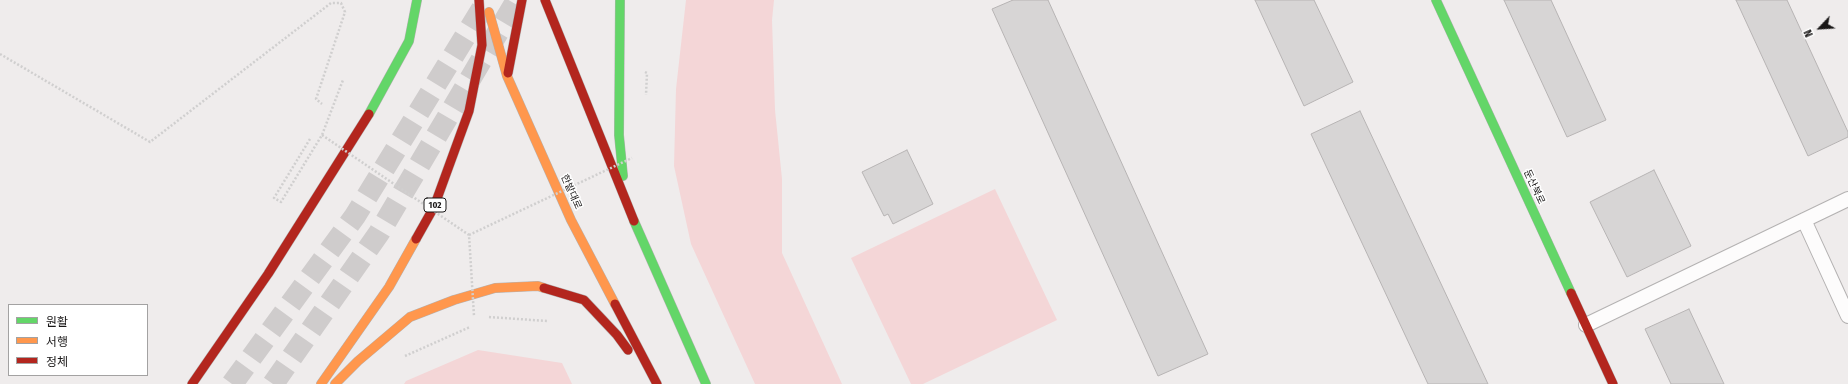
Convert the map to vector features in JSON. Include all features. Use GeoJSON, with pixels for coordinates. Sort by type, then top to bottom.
{"type":"FeatureCollection","features":[{"type":"Feature","properties":{"kind":"main road"},"geometry":{"type":"LineString","coordinates":[[192,384],[268,274],[378,100],[409,40],[417,0]]}},
{"type":"Feature","properties":{"kind":"main road","name":"102"},"geometry":{"type":"LineString","coordinates":[[321,384],[389,287],[434,207],[469,111],[482,45],[479,0]]}},
{"type":"Feature","properties":{"kind":"main road","name":"한밭대로"},"geometry":{"type":"LineString","coordinates":[[485,0],[507,76],[571,220],[657,384]]}},
{"type":"Feature","properties":{"kind":"main road"},"geometry":{"type":"LineString","coordinates":[[507,76],[522,0]]}},
{"type":"Feature","properties":{"kind":"main road"},"geometry":{"type":"LineString","coordinates":[[545,0],[626,203],[706,384]]}},
{"type":"Feature","properties":{"kind":"main road"},"geometry":{"type":"LineString","coordinates":[[620,0],[619,135],[626,203]]}},
{"type":"Feature","properties":{"kind":"main road","name":"둔산북로"},"geometry":{"type":"LineString","coordinates":[[1436,0],[1613,384]]}},
{"type":"Feature","properties":{"kind":"main road"},"geometry":{"type":"LineString","coordinates":[[335,384],[358,361],[410,317],[454,300],[495,288],[538,286],[584,300],[617,335],[652,384]]}},
{"type":"Feature","properties":{"kind":"lane"},"geometry":{"type":"LineString","coordinates":[[1586,325],[1848,199]]}},
{"type":"Feature","properties":{"kind":"lane"},"geometry":{"type":"LineString","coordinates":[[1804,220],[1848,316]]}},
{"type":"Feature","properties":{"kind":"path"},"geometry":{"type":"LineString","coordinates":[[0,54],[150,142],[331,3],[341,2],[345,12],[316,99],[322,104]]}},
{"type":"Feature","properties":{"kind":"path"},"geometry":{"type":"LineString","coordinates":[[310,139],[274,198],[281,202],[322,135],[343,80]]}},
{"type":"Feature","properties":{"kind":"path"},"geometry":{"type":"LineString","coordinates":[[322,135],[468,235]]}},
{"type":"Feature","properties":{"kind":"path"},"geometry":{"type":"LineString","coordinates":[[468,235],[632,158]]}},
{"type":"Feature","properties":{"kind":"path"},"geometry":{"type":"LineString","coordinates":[[468,235],[474,316]]}},
{"type":"Feature","properties":{"kind":"path"},"geometry":{"type":"LineString","coordinates":[[466,319],[474,316],[481,316]]}},
{"type":"Feature","properties":{"kind":"path"},"geometry":{"type":"LineString","coordinates":[[488,317],[547,321]]}},
{"type":"Feature","properties":{"kind":"path"},"geometry":{"type":"LineString","coordinates":[[398,359],[470,327]]}},
{"type":"Feature","properties":{"kind":"shaded area"},"geometry":{"type":"Polygon","coordinates":[[[686,0],[774,0],[772,20],[775,110],[782,179],[782,253],[842,384],[755,384],[691,244],[674,166],[676,89],[686,0]]]}},
{"type":"Feature","properties":{"kind":"shaded area"},"geometry":{"type":"Polygon","coordinates":[[[995,189],[1057,320],[923,384],[911,384],[851,258],[995,189]]]}},
{"type":"Feature","properties":{"kind":"shaded area"},"geometry":{"type":"Polygon","coordinates":[[[478,350],[562,363],[572,384],[404,384],[406,381],[478,350]]]}},
{"type":"Feature","properties":{"kind":"building"},"geometry":{"type":"Polygon","coordinates":[[[1013,0],[1048,0],[1208,354],[1158,376],[992,9],[1013,0]]]}},
{"type":"Feature","properties":{"kind":"building"},"geometry":{"type":"Polygon","coordinates":[[[1255,0],[1314,0],[1353,82],[1304,106],[1255,0]]]}},
{"type":"Feature","properties":{"kind":"building"},"geometry":{"type":"Polygon","coordinates":[[[1504,0],[1551,0],[1606,120],[1567,137],[1504,0]]]}},
{"type":"Feature","properties":{"kind":"building"},"geometry":{"type":"Polygon","coordinates":[[[1736,0],[1787,0],[1848,132],[1848,137],[1808,156],[1736,0]]]}},
{"type":"Feature","properties":{"kind":"building"},"geometry":{"type":"Polygon","coordinates":[[[1360,111],[1488,384],[1428,384],[1311,134],[1360,111]]]}},
{"type":"Feature","properties":{"kind":"building"},"geometry":{"type":"Polygon","coordinates":[[[907,150],[933,204],[893,224],[888,214],[884,216],[862,172],[907,150]]]}},
{"type":"Feature","properties":{"kind":"building"},"geometry":{"type":"Polygon","coordinates":[[[1654,170],[1691,246],[1627,277],[1590,202],[1654,170]]]}},
{"type":"Feature","properties":{"kind":"building"},"geometry":{"type":"Polygon","coordinates":[[[1689,309],[1724,384],[1671,384],[1645,329],[1689,309]]]}},
{"type":"Feature","properties":{"kind":"tunnel"},"geometry":{"type":"LineString","coordinates":[[273,384],[379,233],[517,0]]}},
{"type":"Feature","properties":{"kind":"tunnel"},"geometry":{"type":"LineString","coordinates":[[232,384],[355,216],[485,4]]}},
{"type":"Feature","properties":{"kind":"traffic: fast"},"geometry":{"type":"LineString","coordinates":[[369,114],[409,41],[417,0]]}},
{"type":"Feature","properties":{"kind":"traffic: fast"},"geometry":{"type":"LineString","coordinates":[[620,0],[619,135],[623,176]]}},
{"type":"Feature","properties":{"kind":"traffic: fast"},"geometry":{"type":"LineString","coordinates":[[1436,0],[1571,293]]}},
{"type":"Feature","properties":{"kind":"traffic: fast"},"geometry":{"type":"LineString","coordinates":[[634,221],[706,384]]}},
{"type":"Feature","properties":{"kind":"traffic: slow"},"geometry":{"type":"LineString","coordinates":[[489,12],[507,76],[571,220],[615,304]]}},
{"type":"Feature","properties":{"kind":"traffic: slow"},"geometry":{"type":"LineString","coordinates":[[321,384],[389,287],[416,239]]}},
{"type":"Feature","properties":{"kind":"traffic: slow"},"geometry":{"type":"LineString","coordinates":[[335,384],[358,361],[410,317],[454,300],[495,288],[538,286],[544,288]]}},
{"type":"Feature","properties":{"kind":"traffic: jam"},"geometry":{"type":"LineString","coordinates":[[416,239],[434,207],[469,111],[482,45],[479,0]]}},
{"type":"Feature","properties":{"kind":"traffic: jam"},"geometry":{"type":"LineString","coordinates":[[508,73],[522,0]]}},
{"type":"Feature","properties":{"kind":"traffic: jam"},"geometry":{"type":"LineString","coordinates":[[545,0],[634,221]]}},
{"type":"Feature","properties":{"kind":"traffic: jam"},"geometry":{"type":"LineString","coordinates":[[192,384],[268,274],[369,114]]}},
{"type":"Feature","properties":{"kind":"traffic: jam"},"geometry":{"type":"LineString","coordinates":[[544,288],[584,300],[617,335],[628,350]]}},
{"type":"Feature","properties":{"kind":"traffic: jam"},"geometry":{"type":"LineString","coordinates":[[1571,293],[1613,384]]}},
{"type":"Feature","properties":{"kind":"traffic: jam"},"geometry":{"type":"LineString","coordinates":[[615,304],[657,384]]}}]}
